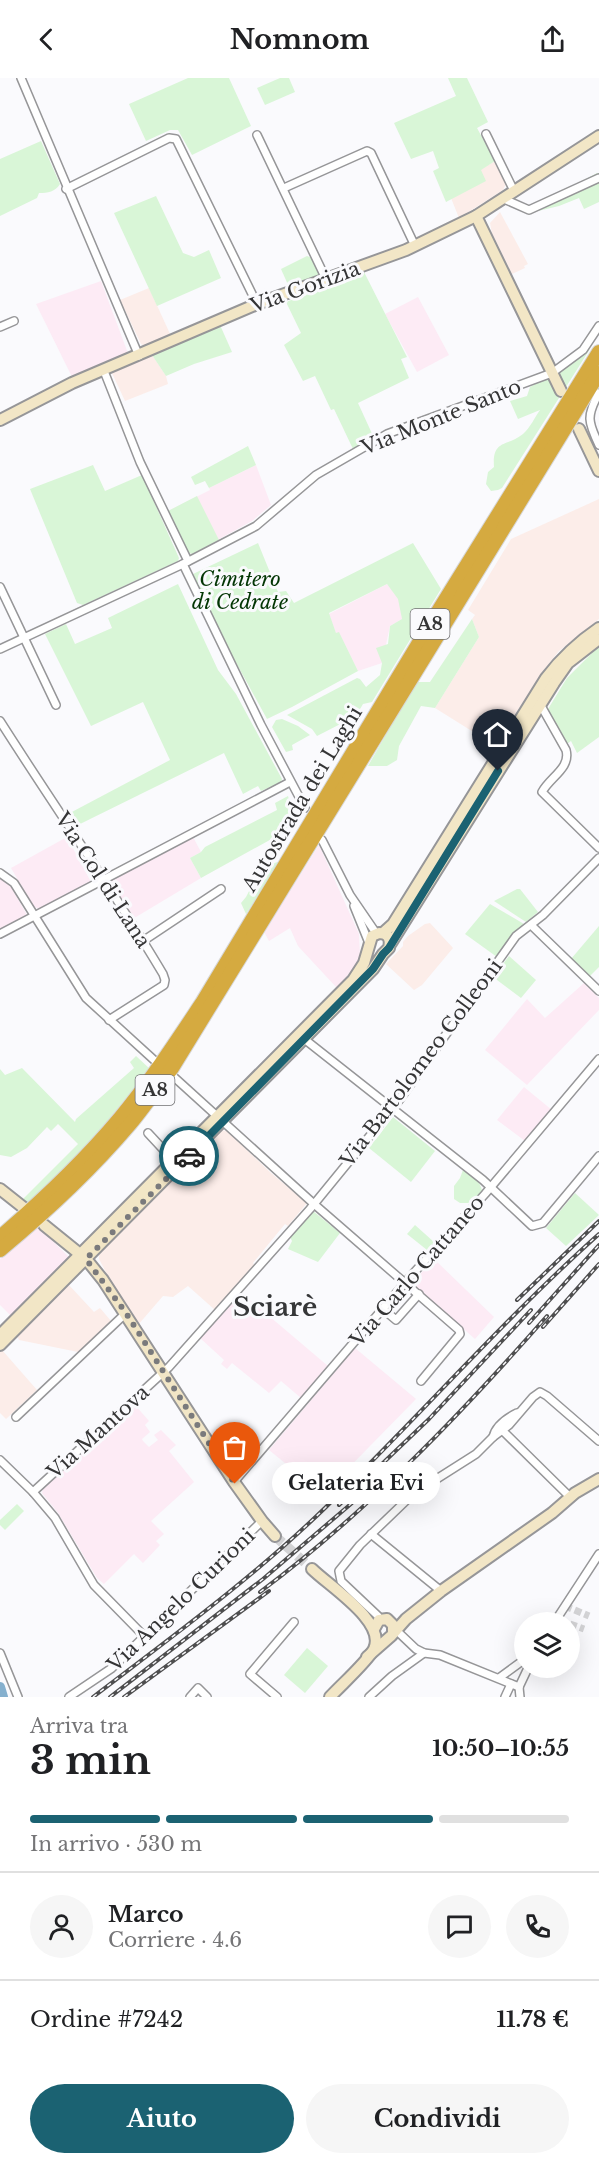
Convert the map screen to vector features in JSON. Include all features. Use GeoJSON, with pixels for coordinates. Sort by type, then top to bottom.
{"type":"FeatureCollection","features":[{"type":"Feature","properties":{"kind":"highway","name":"Autostrada dei Laghi"},"geometry":{"type":"LineString","coordinates":[[0,1237],[82,1160],[121,1117],[163,1062],[202,1002],[432,621],[599,352]]}},
{"type":"Feature","properties":{"kind":"highway","name":"Autostrada dei Laghi"},"geometry":{"type":"LineString","coordinates":[[0,1250],[61,1195],[108,1148],[172,1068],[599,373]]}},
{"type":"Feature","properties":{"kind":"main road","name":"Via Gorizia"},"geometry":{"type":"LineString","coordinates":[[0,420],[62,388],[257,304],[415,246],[476,216],[599,136]]}},
{"type":"Feature","properties":{"kind":"main road"},"geometry":{"type":"LineString","coordinates":[[476,216],[561,391]]}},
{"type":"Feature","properties":{"kind":"main road"},"geometry":{"type":"LineString","coordinates":[[579,429],[599,471]]}},
{"type":"Feature","properties":{"kind":"main road"},"geometry":{"type":"LineString","coordinates":[[0,1345],[174,1161],[221,1119],[353,980],[360,971],[370,939],[393,924],[546,678],[574,646],[599,628]]}},
{"type":"Feature","properties":{"kind":"main road"},"geometry":{"type":"LineString","coordinates":[[0,1335],[373,969],[389,948],[540,704],[568,663],[599,639]]}},
{"type":"Feature","properties":{"kind":"main road"},"geometry":{"type":"LineString","coordinates":[[379,933],[388,937],[391,944]]}},
{"type":"Feature","properties":{"kind":"main road"},"geometry":{"type":"LineString","coordinates":[[370,945],[377,954],[383,954]]}},
{"type":"Feature","properties":{"kind":"main road"},"geometry":{"type":"LineString","coordinates":[[0,1188],[24,1208]]}},
{"type":"Feature","properties":{"kind":"main road"},"geometry":{"type":"LineString","coordinates":[[44,1225],[83,1256],[126,1313],[234,1482],[275,1536]]}},
{"type":"Feature","properties":{"kind":"main road"},"geometry":{"type":"LineString","coordinates":[[312,1569],[374,1622],[381,1639],[441,1591],[598,1480]]}},
{"type":"Feature","properties":{"kind":"main road"},"geometry":{"type":"LineString","coordinates":[[374,1622],[385,1619],[394,1629]]}},
{"type":"Feature","properties":{"kind":"main road"},"geometry":{"type":"LineString","coordinates":[[367,1657],[374,1649],[374,1622]]}},
{"type":"Feature","properties":{"kind":"main road"},"geometry":{"type":"LineString","coordinates":[[330,1697],[394,1629]]}},
{"type":"Feature","properties":{"kind":"street"},"geometry":{"type":"LineString","coordinates":[[21,78],[66,189],[139,356]]}},
{"type":"Feature","properties":{"kind":"street"},"geometry":{"type":"LineString","coordinates":[[486,134],[514,191]]}},
{"type":"Feature","properties":{"kind":"street"},"geometry":{"type":"LineString","coordinates":[[257,135],[327,279]]}},
{"type":"Feature","properties":{"kind":"street"},"geometry":{"type":"LineString","coordinates":[[66,189],[169,138],[176,139],[257,304]]}},
{"type":"Feature","properties":{"kind":"street"},"geometry":{"type":"LineString","coordinates":[[284,188],[367,151],[371,153],[415,246]]}},
{"type":"Feature","properties":{"kind":"street"},"geometry":{"type":"LineString","coordinates":[[504,199],[529,210],[599,178]]}},
{"type":"Feature","properties":{"kind":"street"},"geometry":{"type":"LineString","coordinates":[[0,327],[14,321]]}},
{"type":"Feature","properties":{"kind":"street","name":"Via Monte Santo"},"geometry":{"type":"LineString","coordinates":[[0,649],[186,563],[256,526],[316,475],[387,434],[552,373],[583,350],[599,326]]}},
{"type":"Feature","properties":{"kind":"street"},"geometry":{"type":"LineString","coordinates":[[104,371],[140,462],[186,563],[305,808]]}},
{"type":"Feature","properties":{"kind":"street"},"geometry":{"type":"LineString","coordinates":[[599,393],[591,407],[589,420],[599,445]]}},
{"type":"Feature","properties":{"kind":"street"},"geometry":{"type":"LineString","coordinates":[[0,587],[56,705]]}},
{"type":"Feature","properties":{"kind":"street"},"geometry":{"type":"LineString","coordinates":[[540,704],[568,757],[567,763],[542,792],[599,848]]}},
{"type":"Feature","properties":{"kind":"street","name":"Via Col di Lana"},"geometry":{"type":"LineString","coordinates":[[0,721],[38,782],[105,880],[163,974],[164,985],[109,1020]]}},
{"type":"Feature","properties":{"kind":"street"},"geometry":{"type":"LineString","coordinates":[[0,934],[291,782]]}},
{"type":"Feature","properties":{"kind":"street"},"geometry":{"type":"LineString","coordinates":[[322,840],[350,895],[370,945]]}},
{"type":"Feature","properties":{"kind":"street","name":"Via Bartolomeo Colleoni"},"geometry":{"type":"LineString","coordinates":[[164,1372],[314,1204],[393,1108],[516,936],[531,925],[599,858]]}},
{"type":"Feature","properties":{"kind":"street"},"geometry":{"type":"LineString","coordinates":[[0,873],[14,883],[86,998],[154,1060]]}},
{"type":"Feature","properties":{"kind":"street"},"geometry":{"type":"LineString","coordinates":[[143,941],[221,889]]}},
{"type":"Feature","properties":{"kind":"street"},"geometry":{"type":"LineString","coordinates":[[350,895],[379,933]]}},
{"type":"Feature","properties":{"kind":"street"},"geometry":{"type":"LineString","coordinates":[[531,925],[599,991]]}},
{"type":"Feature","properties":{"kind":"street"},"geometry":{"type":"LineString","coordinates":[[303,1038],[491,1187],[532,1226],[543,1223],[599,1156]]}},
{"type":"Feature","properties":{"kind":"street","name":"Via Carlo Cattaneo"},"geometry":{"type":"LineString","coordinates":[[234,1482],[491,1187],[599,1059]]}},
{"type":"Feature","properties":{"kind":"street"},"geometry":{"type":"LineString","coordinates":[[175,1078],[314,1204],[459,1330],[460,1334],[421,1381]]}},
{"type":"Feature","properties":{"kind":"street"},"geometry":{"type":"LineString","coordinates":[[148,1133],[174,1161]]}},
{"type":"Feature","properties":{"kind":"street"},"geometry":{"type":"LineString","coordinates":[[383,1309],[396,1320],[419,1294]]}},
{"type":"Feature","properties":{"kind":"street"},"geometry":{"type":"LineString","coordinates":[[16,1417],[126,1313]]}},
{"type":"Feature","properties":{"kind":"street","name":"Via Mantova"},"geometry":{"type":"LineString","coordinates":[[33,1492],[164,1372]]}},
{"type":"Feature","properties":{"kind":"street"},"geometry":{"type":"LineString","coordinates":[[374,1622],[338,1575],[345,1562],[371,1534],[418,1490],[477,1454],[493,1437],[503,1431],[540,1392],[597,1436]]}},
{"type":"Feature","properties":{"kind":"street"},"geometry":{"type":"LineString","coordinates":[[493,1437],[503,1422],[519,1412]]}},
{"type":"Feature","properties":{"kind":"street"},"geometry":{"type":"LineString","coordinates":[[503,1431],[569,1501]]}},
{"type":"Feature","properties":{"kind":"street"},"geometry":{"type":"LineString","coordinates":[[1,1461],[56,1518],[94,1585],[146,1637]]}},
{"type":"Feature","properties":{"kind":"street","name":"Via Angelo Curioni"},"geometry":{"type":"LineString","coordinates":[[69,1697],[112,1668],[146,1637],[262,1521]]}},
{"type":"Feature","properties":{"kind":"street"},"geometry":{"type":"LineString","coordinates":[[371,1534],[441,1591]]}},
{"type":"Feature","properties":{"kind":"street"},"geometry":{"type":"LineString","coordinates":[[562,1612],[598,1559]]}},
{"type":"Feature","properties":{"kind":"street"},"geometry":{"type":"LineString","coordinates":[[277,1697],[250,1674],[294,1622]]}},
{"type":"Feature","properties":{"kind":"street"},"geometry":{"type":"LineString","coordinates":[[394,1629],[416,1650],[440,1655],[519,1687]]}},
{"type":"Feature","properties":{"kind":"street"},"geometry":{"type":"LineString","coordinates":[[0,1653],[18,1697]]}},
{"type":"Feature","properties":{"kind":"street"},"geometry":{"type":"LineString","coordinates":[[369,1697],[392,1676],[424,1653]]}},
{"type":"Feature","properties":{"kind":"street"},"geometry":{"type":"LineString","coordinates":[[499,1678],[513,1670]]}},
{"type":"Feature","properties":{"kind":"street"},"geometry":{"type":"LineString","coordinates":[[520,1697],[519,1687],[523,1678]]}},
{"type":"Feature","properties":{"kind":"street"},"geometry":{"type":"LineString","coordinates":[[505,1697],[511,1684]]}},
{"type":"Feature","properties":{"kind":"street"},"geometry":{"type":"LineString","coordinates":[[190,1697],[198,1688],[207,1697]]}},
{"type":"Feature","properties":{"kind":"shaded area"},"geometry":{"type":"Polygon","coordinates":[[[495,161],[506,184],[503,190],[459,218],[451,198],[485,181],[480,170],[495,161]]]}},
{"type":"Feature","properties":{"kind":"shaded area"},"geometry":{"type":"Polygon","coordinates":[[[500,212],[528,264],[524,266],[525,268],[512,274],[492,234],[490,223],[500,212]]]}},
{"type":"Feature","properties":{"kind":"shaded area"},"geometry":{"type":"Polygon","coordinates":[[[101,281],[129,356],[73,379],[36,304],[101,281]]]}},
{"type":"Feature","properties":{"kind":"shaded area"},"geometry":{"type":"Polygon","coordinates":[[[149,288],[171,336],[148,348],[141,344],[120,300],[149,288]]]}},
{"type":"Feature","properties":{"kind":"shaded area"},"geometry":{"type":"Polygon","coordinates":[[[418,297],[449,355],[417,372],[385,314],[418,297]]]}},
{"type":"Feature","properties":{"kind":"shaded area"},"geometry":{"type":"Polygon","coordinates":[[[152,355],[166,376],[168,384],[125,401],[112,373],[152,355]]]}},
{"type":"Feature","properties":{"kind":"shaded area"},"geometry":{"type":"Polygon","coordinates":[[[256,465],[271,505],[252,521],[192,554],[189,553],[168,511],[256,465]]]}},
{"type":"Feature","properties":{"kind":"shaded area"},"geometry":{"type":"Polygon","coordinates":[[[599,499],[599,619],[559,651],[543,671],[497,742],[489,745],[483,738],[435,708],[479,637],[472,619],[475,615],[468,610],[511,539],[599,499]]]}},
{"type":"Feature","properties":{"kind":"shaded area"},"geometry":{"type":"Polygon","coordinates":[[[387,584],[399,599],[402,619],[390,626],[382,663],[358,671],[339,633],[336,633],[329,614],[387,584]]]}},
{"type":"Feature","properties":{"kind":"shaded area"},"geometry":{"type":"Polygon","coordinates":[[[67,837],[91,882],[41,909],[34,907],[11,868],[67,837]]]}},
{"type":"Feature","properties":{"kind":"shaded area"},"geometry":{"type":"Polygon","coordinates":[[[193,837],[201,852],[190,858],[201,878],[131,918],[111,881],[193,837]]]}},
{"type":"Feature","properties":{"kind":"shaded area"},"geometry":{"type":"Polygon","coordinates":[[[319,845],[359,934],[360,955],[356,965],[337,988],[298,946],[290,928],[269,941],[264,932],[319,845]]]}},
{"type":"Feature","properties":{"kind":"shaded area"},"geometry":{"type":"Polygon","coordinates":[[[0,878],[10,885],[27,915],[0,930],[0,878]]]}},
{"type":"Feature","properties":{"kind":"shaded area"},"geometry":{"type":"Polygon","coordinates":[[[430,923],[453,948],[422,985],[414,990],[386,964],[403,946],[408,936],[430,923]]]}},
{"type":"Feature","properties":{"kind":"shaded area"},"geometry":{"type":"Polygon","coordinates":[[[584,983],[599,998],[599,1010],[527,1085],[485,1050],[527,999],[545,1018],[584,983]]]}},
{"type":"Feature","properties":{"kind":"shaded area"},"geometry":{"type":"Polygon","coordinates":[[[524,1087],[552,1110],[525,1141],[497,1120],[524,1087]]]}},
{"type":"Feature","properties":{"kind":"shaded area"},"geometry":{"type":"Polygon","coordinates":[[[220,1130],[227,1131],[307,1203],[288,1226],[285,1224],[253,1263],[255,1266],[215,1310],[188,1286],[173,1297],[163,1296],[138,1325],[111,1282],[99,1259],[99,1254],[220,1130]]]}},
{"type":"Feature","properties":{"kind":"shaded area"},"geometry":{"type":"Polygon","coordinates":[[[38,1227],[70,1258],[12,1317],[0,1305],[0,1259],[38,1227]]]}},
{"type":"Feature","properties":{"kind":"shaded area"},"geometry":{"type":"Polygon","coordinates":[[[434,1259],[494,1317],[475,1339],[412,1283],[434,1259]]]}},
{"type":"Feature","properties":{"kind":"shaded area"},"geometry":{"type":"Polygon","coordinates":[[[68,1284],[94,1312],[100,1308],[111,1321],[78,1352],[19,1340],[17,1336],[68,1284]]]}},
{"type":"Feature","properties":{"kind":"shaded area"},"geometry":{"type":"Polygon","coordinates":[[[242,1293],[328,1366],[301,1398],[281,1381],[269,1393],[232,1363],[227,1369],[221,1364],[224,1360],[200,1338],[242,1293]]]}},
{"type":"Feature","properties":{"kind":"shaded area"},"geometry":{"type":"Polygon","coordinates":[[[355,1348],[416,1399],[323,1494],[269,1450],[355,1348]]]}},
{"type":"Feature","properties":{"kind":"shaded area"},"geometry":{"type":"Polygon","coordinates":[[[2,1350],[37,1390],[6,1419],[0,1413],[0,1352],[2,1350]]]}},
{"type":"Feature","properties":{"kind":"shaded area"},"geometry":{"type":"Polygon","coordinates":[[[135,1405],[149,1421],[145,1425],[150,1432],[142,1439],[143,1441],[149,1447],[158,1440],[154,1435],[161,1430],[176,1445],[169,1451],[194,1482],[151,1521],[164,1534],[156,1541],[160,1545],[143,1563],[134,1554],[104,1584],[97,1578],[58,1513],[42,1493],[43,1489],[135,1405]]]}},
{"type":"Feature","properties":{"kind":"green space"},"geometry":{"type":"Polygon","coordinates":[[[188,78],[229,78],[251,126],[192,155],[178,130],[170,130],[146,141],[129,104],[188,78]]]}},
{"type":"Feature","properties":{"kind":"green space"},"geometry":{"type":"Polygon","coordinates":[[[280,78],[289,78],[295,92],[265,105],[257,88],[280,78]]]}},
{"type":"Feature","properties":{"kind":"green space"},"geometry":{"type":"Polygon","coordinates":[[[448,78],[467,78],[488,122],[477,128],[495,161],[481,170],[486,181],[446,202],[433,171],[439,168],[433,151],[411,159],[394,123],[456,96],[448,78]]]}},
{"type":"Feature","properties":{"kind":"green space"},"geometry":{"type":"Polygon","coordinates":[[[41,141],[60,184],[54,190],[39,193],[37,198],[0,216],[0,159],[41,141]]]}},
{"type":"Feature","properties":{"kind":"green space"},"geometry":{"type":"Polygon","coordinates":[[[599,173],[599,202],[584,209],[579,198],[538,211],[539,204],[599,173]]]}},
{"type":"Feature","properties":{"kind":"green space"},"geometry":{"type":"Polygon","coordinates":[[[156,196],[183,253],[194,257],[209,250],[221,278],[157,306],[114,213],[156,196]]]}},
{"type":"Feature","properties":{"kind":"green space"},"geometry":{"type":"Polygon","coordinates":[[[307,256],[312,258],[318,277],[289,287],[281,269],[307,256]]]}},
{"type":"Feature","properties":{"kind":"green space"},"geometry":{"type":"Polygon","coordinates":[[[364,272],[407,357],[401,359],[409,378],[358,403],[374,438],[353,449],[315,376],[303,381],[284,345],[301,333],[286,302],[364,272]]]}},
{"type":"Feature","properties":{"kind":"green space"},"geometry":{"type":"Polygon","coordinates":[[[220,325],[232,352],[166,376],[152,355],[220,325]]]}},
{"type":"Feature","properties":{"kind":"green space"},"geometry":{"type":"Polygon","coordinates":[[[590,349],[566,387],[558,372],[590,349]]]}},
{"type":"Feature","properties":{"kind":"green space"},"geometry":{"type":"Polygon","coordinates":[[[548,377],[559,398],[502,488],[491,491],[486,484],[488,472],[494,467],[495,452],[502,445],[523,434],[540,410],[518,419],[510,401],[527,396],[530,387],[548,377]]]}},
{"type":"Feature","properties":{"kind":"green space"},"geometry":{"type":"Polygon","coordinates":[[[248,446],[256,465],[209,488],[205,481],[195,485],[191,477],[248,446]]]}},
{"type":"Feature","properties":{"kind":"green space"},"geometry":{"type":"Polygon","coordinates":[[[93,465],[105,491],[142,475],[179,558],[178,561],[83,605],[77,603],[30,489],[93,465]]]}},
{"type":"Feature","properties":{"kind":"green space"},"geometry":{"type":"Polygon","coordinates":[[[197,496],[219,540],[192,554],[186,552],[168,511],[197,496]]]}},
{"type":"Feature","properties":{"kind":"green space","name":"Cimitero di Cedrate"},"geometry":{"type":"Polygon","coordinates":[[[258,543],[278,592],[286,591],[294,603],[413,543],[441,589],[372,702],[363,704],[356,716],[317,736],[312,729],[287,715],[357,678],[366,687],[380,675],[382,663],[376,648],[388,644],[390,626],[402,619],[398,599],[387,584],[329,613],[336,633],[339,632],[358,671],[267,719],[228,648],[193,574],[258,543]]]}},
{"type":"Feature","properties":{"kind":"green space"},"geometry":{"type":"Polygon","coordinates":[[[178,584],[218,670],[236,694],[282,779],[281,782],[261,791],[258,786],[243,794],[224,753],[76,826],[68,814],[170,760],[143,702],[91,726],[45,634],[66,624],[75,644],[112,628],[108,618],[178,584]]]}},
{"type":"Feature","properties":{"kind":"green space"},"geometry":{"type":"Polygon","coordinates":[[[472,619],[479,637],[435,708],[421,706],[399,746],[397,760],[387,766],[368,766],[416,682],[430,682],[472,619]]]}},
{"type":"Feature","properties":{"kind":"green space"},"geometry":{"type":"Polygon","coordinates":[[[599,646],[599,737],[577,753],[571,741],[567,744],[548,709],[567,678],[599,646]]]}},
{"type":"Feature","properties":{"kind":"green space"},"geometry":{"type":"Polygon","coordinates":[[[282,719],[298,726],[310,735],[292,745],[293,750],[286,752],[272,727],[276,720],[282,719]]]}},
{"type":"Feature","properties":{"kind":"green space"},"geometry":{"type":"Polygon","coordinates":[[[288,796],[294,817],[287,828],[277,836],[201,878],[190,858],[205,847],[277,810],[275,803],[288,796]]]}},
{"type":"Feature","properties":{"kind":"green space"},"geometry":{"type":"Polygon","coordinates":[[[280,861],[246,914],[241,903],[261,868],[280,861]]]}},
{"type":"Feature","properties":{"kind":"green space"},"geometry":{"type":"Polygon","coordinates":[[[520,889],[538,912],[526,922],[494,901],[520,889]]]}},
{"type":"Feature","properties":{"kind":"green space"},"geometry":{"type":"Polygon","coordinates":[[[490,904],[524,924],[497,957],[465,934],[490,904]]]}},
{"type":"Feature","properties":{"kind":"green space"},"geometry":{"type":"Polygon","coordinates":[[[599,926],[599,967],[589,977],[571,959],[599,926]]]}},
{"type":"Feature","properties":{"kind":"green space"},"geometry":{"type":"Polygon","coordinates":[[[509,956],[536,980],[521,998],[493,977],[509,956]]]}},
{"type":"Feature","properties":{"kind":"green space"},"geometry":{"type":"Polygon","coordinates":[[[136,1056],[150,1069],[86,1147],[28,1205],[22,1200],[78,1144],[58,1124],[51,1131],[47,1127],[27,1148],[11,1157],[0,1155],[0,1069],[5,1075],[22,1068],[75,1122],[134,1068],[130,1062],[136,1056]]]}},
{"type":"Feature","properties":{"kind":"green space"},"geometry":{"type":"Polygon","coordinates":[[[393,1117],[435,1151],[411,1182],[369,1148],[393,1117]]]}},
{"type":"Feature","properties":{"kind":"green space"},"geometry":{"type":"Polygon","coordinates":[[[463,1170],[480,1184],[482,1191],[471,1203],[460,1203],[454,1199],[454,1186],[463,1170]]]}},
{"type":"Feature","properties":{"kind":"green space"},"geometry":{"type":"Polygon","coordinates":[[[575,1193],[599,1215],[566,1246],[546,1228],[575,1193]]]}},
{"type":"Feature","properties":{"kind":"green space"},"geometry":{"type":"Polygon","coordinates":[[[313,1211],[340,1233],[318,1262],[288,1249],[292,1241],[290,1237],[313,1211]]]}},
{"type":"Feature","properties":{"kind":"green space"},"geometry":{"type":"Polygon","coordinates":[[[415,1225],[434,1242],[427,1250],[407,1234],[415,1225]]]}},
{"type":"Feature","properties":{"kind":"green space"},"geometry":{"type":"Polygon","coordinates":[[[17,1504],[24,1511],[5,1530],[0,1525],[0,1520],[17,1504]]]}},
{"type":"Feature","properties":{"kind":"green space"},"geometry":{"type":"Polygon","coordinates":[[[307,1648],[328,1666],[305,1693],[284,1675],[307,1648]]]}},
{"type":"Feature","properties":{"kind":"waterway"},"geometry":{"type":"LineString","coordinates":[[0,1687],[3,1697]]}},
{"type":"Feature","properties":{"kind":"tunnel"},"geometry":{"type":"LineString","coordinates":[[275,1536],[312,1569]]}},
{"type":"Feature","properties":{"kind":"tunnel"},"geometry":{"type":"LineString","coordinates":[[565,1606],[589,1616]]}},
{"type":"Feature","properties":{"kind":"tunnel"},"geometry":{"type":"LineString","coordinates":[[580,1628],[584,1629]]}},
{"type":"Feature","properties":{"kind":"railway"},"geometry":{"type":"LineString","coordinates":[[517,1300],[599,1221]]}},
{"type":"Feature","properties":{"kind":"railway"},"geometry":{"type":"LineString","coordinates":[[93,1697],[212,1605],[299,1533],[529,1300],[599,1234]]}},
{"type":"Feature","properties":{"kind":"railway"},"geometry":{"type":"LineString","coordinates":[[529,1323],[599,1245]]}},
{"type":"Feature","properties":{"kind":"railway"},"geometry":{"type":"LineString","coordinates":[[543,1327],[599,1264]]}},
{"type":"Feature","properties":{"kind":"railway"},"geometry":{"type":"LineString","coordinates":[[339,1505],[429,1419],[531,1310]]}},
{"type":"Feature","properties":{"kind":"railway"},"geometry":{"type":"LineString","coordinates":[[260,1592],[337,1530],[410,1462],[547,1316]]}},
{"type":"Feature","properties":{"kind":"railway"},"geometry":{"type":"LineString","coordinates":[[110,1697],[263,1579],[352,1503]]}},
{"type":"Feature","properties":{"kind":"railway"},"geometry":{"type":"LineString","coordinates":[[124,1697],[269,1591]]}},
{"type":"Feature","properties":{"kind":"way so far"},"geometry":{"type":"LineString","coordinates":[[189,1156],[86,1259],[126,1313],[235,1484]]}},
{"type":"Feature","properties":{"kind":"place","name":"Gelateria Evi"},"geometry":{"type":"Point","coordinates":[235,1484]}},
{"type":"Feature","properties":{"kind":"district","name":"Sciarè"},"geometry":{"type":"Point","coordinates":[275,1307]}},
{"type":"Feature","properties":{"kind":"route"},"geometry":{"type":"LineString","coordinates":[[189,1156],[373,969],[389,948],[498,771]]}}]}
